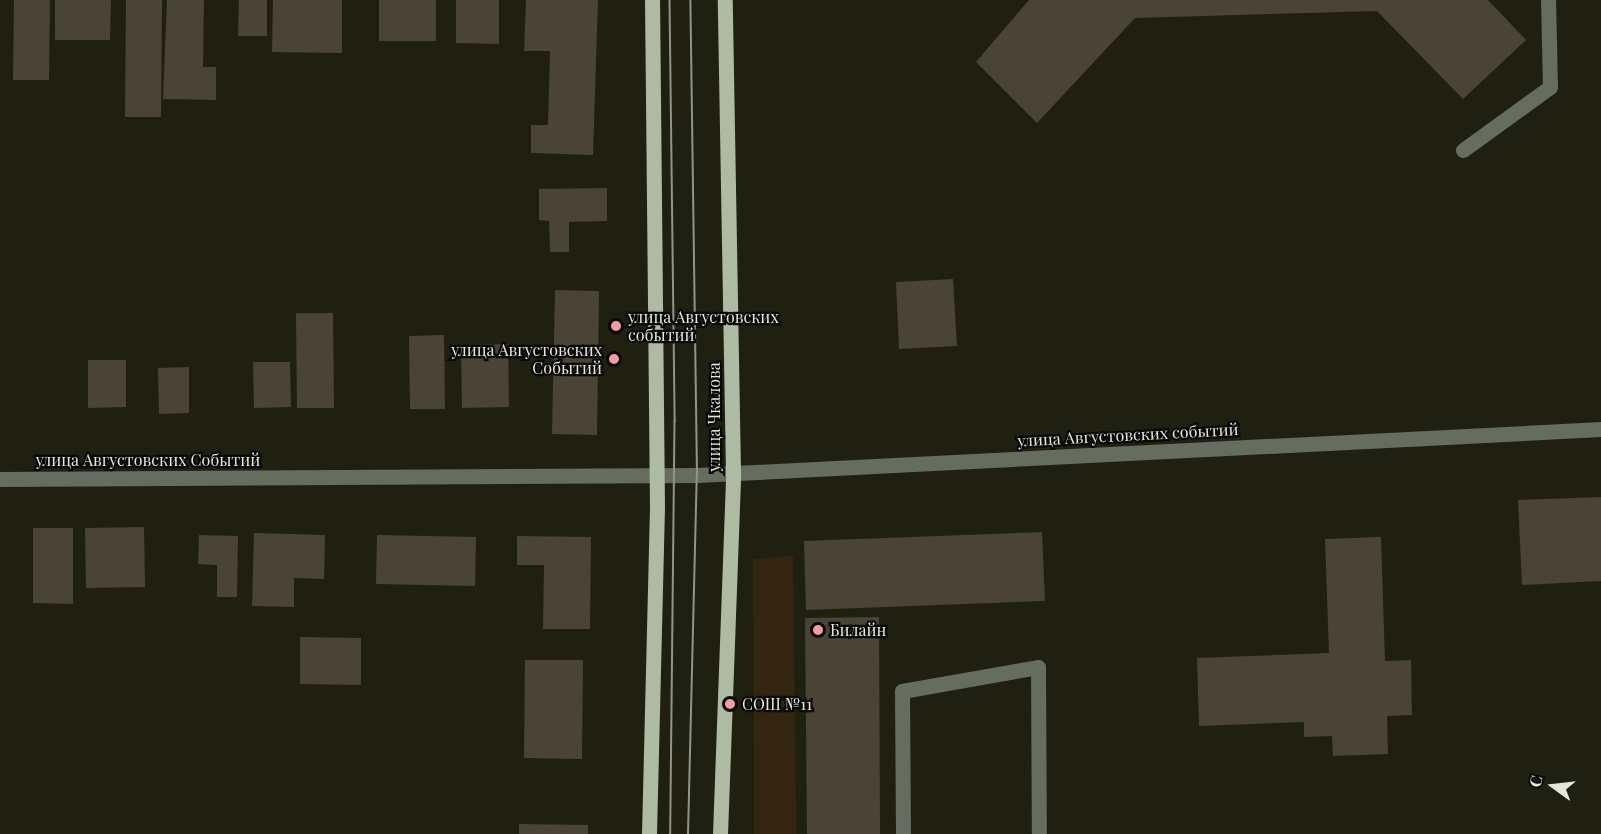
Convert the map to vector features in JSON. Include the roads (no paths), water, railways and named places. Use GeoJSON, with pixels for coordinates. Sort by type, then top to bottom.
{"type":"FeatureCollection","features":[{"type":"Feature","properties":{"kind":"main road"},"geometry":{"type":"LineString","coordinates":[[649,834],[657,474],[652,0]]}},
{"type":"Feature","properties":{"kind":"main road","name":"улица Чкалова"},"geometry":{"type":"LineString","coordinates":[[720,834],[733,473],[725,0]]}},
{"type":"Feature","properties":{"kind":"street"},"geometry":{"type":"LineString","coordinates":[[1463,150],[1550,87],[1548,0]]}},
{"type":"Feature","properties":{"kind":"street","name":"улица Августовских событий"},"geometry":{"type":"LineString","coordinates":[[657,474],[733,473],[1601,429]]}},
{"type":"Feature","properties":{"kind":"street","name":"улица Августовских Событий"},"geometry":{"type":"LineString","coordinates":[[0,479],[657,474]]}},
{"type":"Feature","properties":{"kind":"street"},"geometry":{"type":"LineString","coordinates":[[903,834],[902,691],[1038,667],[1039,834]]}},
{"type":"Feature","properties":{"kind":"tram line"},"geometry":{"type":"LineString","coordinates":[[670,0],[675,421],[671,834]]}},
{"type":"Feature","properties":{"kind":"tram line"},"geometry":{"type":"LineString","coordinates":[[688,834],[697,475],[690,0]]}},
{"type":"Feature","properties":{"kind":"place","name":"улица Августовских событий"},"geometry":{"type":"Point","coordinates":[616,326]}},
{"type":"Feature","properties":{"kind":"place","name":"улица Августовских Событий"},"geometry":{"type":"Point","coordinates":[614,359]}},
{"type":"Feature","properties":{"kind":"place","name":"Билайн"},"geometry":{"type":"Point","coordinates":[818,630]}},
{"type":"Feature","properties":{"kind":"place","name":"СОШ №11"},"geometry":{"type":"Point","coordinates":[730,704]}}]}
